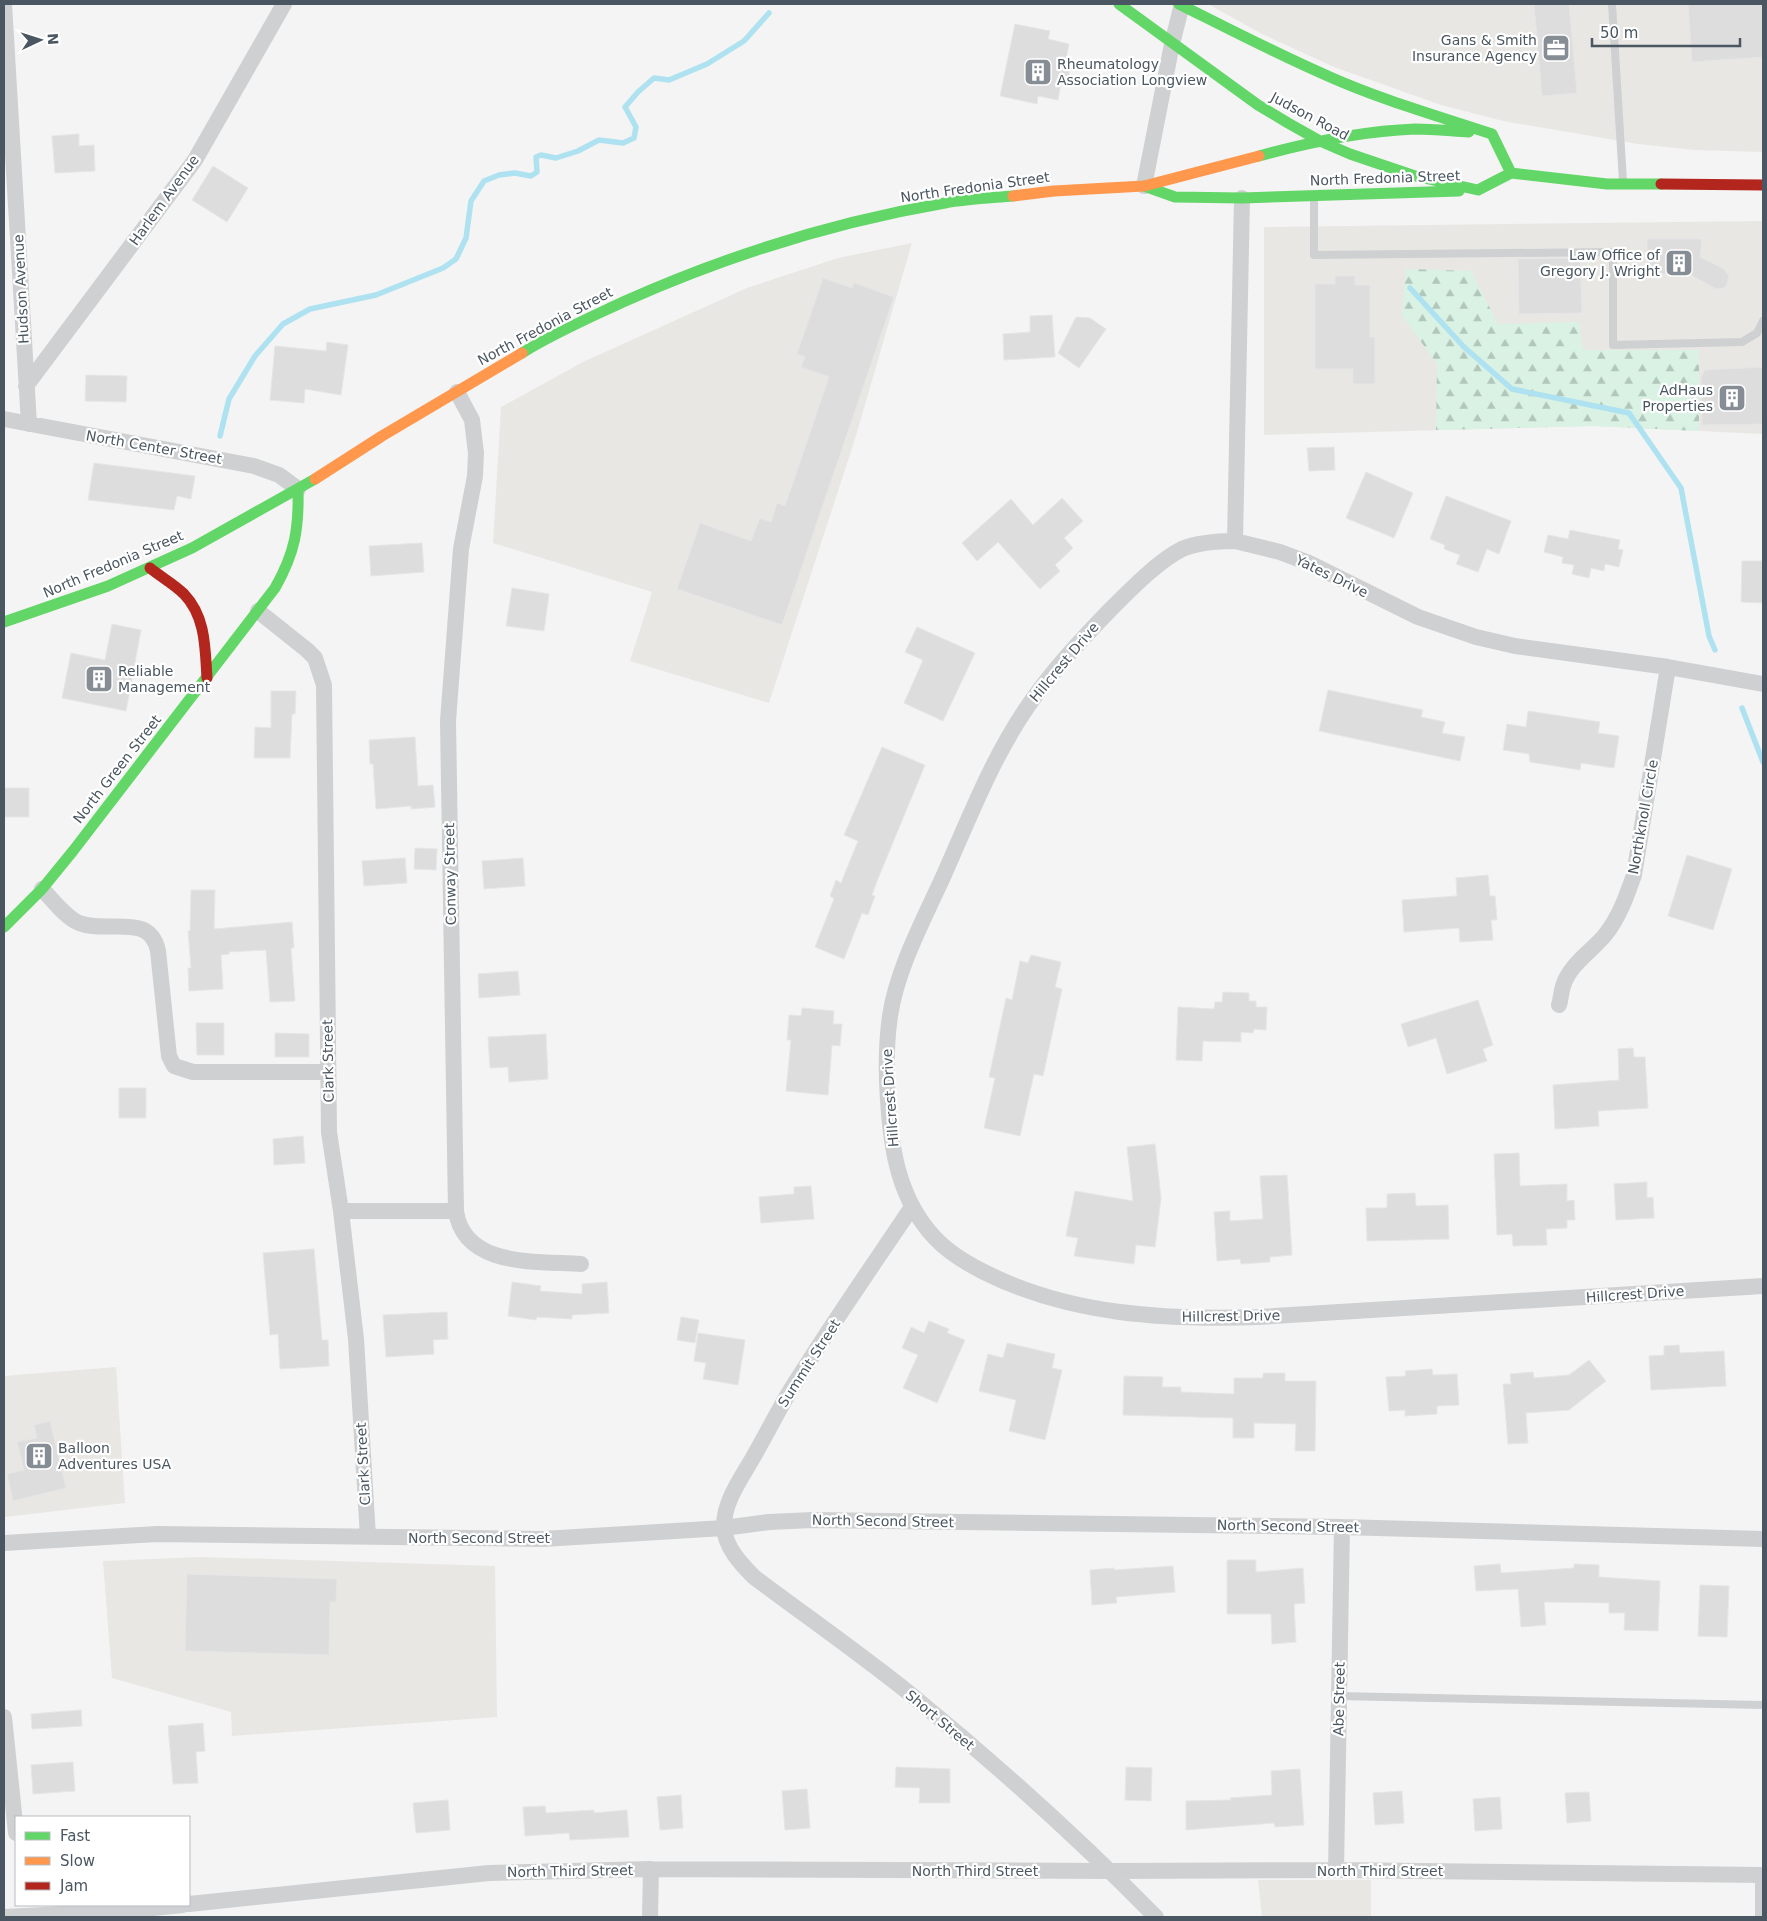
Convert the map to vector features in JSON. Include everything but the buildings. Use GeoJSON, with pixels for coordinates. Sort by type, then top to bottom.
{"type":"FeatureCollection","features":[{"type":"Feature","properties":{"kind":"street","name":"Hudson Avenue"},"geometry":{"type":"LineString","coordinates":[[4,4],[29,424]]}},
{"type":"Feature","properties":{"kind":"street","name":"Harlem Avenue"},"geometry":{"type":"LineString","coordinates":[[26,386],[195,160],[284,4]]}},
{"type":"Feature","properties":{"kind":"street","name":"Judson Road"},"geometry":{"type":"LineString","coordinates":[[1119,4],[1258,105],[1320,141],[1384,167],[1478,190]]}},
{"type":"Feature","properties":{"kind":"street"},"geometry":{"type":"LineString","coordinates":[[1144,186],[1181,4],[1266,48],[1331,78],[1392,101],[1492,134],[1511,173]]}},
{"type":"Feature","properties":{"kind":"street","name":"North Fredonia Street"},"geometry":{"type":"LineString","coordinates":[[4,622],[53,606],[150,568],[224,531],[298,489],[382,436],[528,349],[604,310],[679,277],[758,249],[862,220],[931,206],[1054,191],[1144,186],[1354,134],[1403,129],[1432,129],[1492,134]]}},
{"type":"Feature","properties":{"kind":"street"},"geometry":{"type":"LineString","coordinates":[[1478,190],[1511,173],[1584,182],[1624,184],[1763,185]]}},
{"type":"Feature","properties":{"kind":"street","name":"North Fredonia Street"},"geometry":{"type":"LineString","coordinates":[[1144,186],[1175,197],[1242,198],[1478,190]]}},
{"type":"Feature","properties":{"kind":"street"},"geometry":{"type":"LineString","coordinates":[[1235,541],[1242,198]]}},
{"type":"Feature","properties":{"kind":"street","name":"Conway Street"},"geometry":{"type":"LineString","coordinates":[[458,392],[472,420],[476,453],[475,476],[461,549],[448,721],[456,1211],[460,1227],[470,1241],[490,1254],[512,1259],[581,1264]]}},
{"type":"Feature","properties":{"kind":"street","name":"North Center Street"},"geometry":{"type":"LineString","coordinates":[[4,420],[254,466],[279,475],[298,489]]}},
{"type":"Feature","properties":{"kind":"street","name":"North Green Street"},"geometry":{"type":"LineString","coordinates":[[4,927],[42,889],[258,611],[287,568],[294,553],[299,526],[298,489]]}},
{"type":"Feature","properties":{"kind":"street","name":"Yates Drive"},"geometry":{"type":"LineString","coordinates":[[1235,541],[1280,552],[1302,560],[1418,617],[1476,637],[1515,646],[1668,667],[1763,684]]}},
{"type":"Feature","properties":{"kind":"street","name":"Hillcrest Drive"},"geometry":{"type":"LineString","coordinates":[[1235,541],[1201,544],[1184,548],[1170,556],[1126,593],[1050,675],[1027,707],[994,764],[912,945],[890,1013],[886,1047],[886,1076],[891,1138],[903,1188],[921,1222],[936,1240],[951,1253],[1001,1281],[1071,1304],[1136,1314],[1209,1319],[1258,1317],[1763,1286]]}},
{"type":"Feature","properties":{"kind":"street"},"geometry":{"type":"LineString","coordinates":[[150,568],[183,593],[200,616],[205,639],[206,678]]}},
{"type":"Feature","properties":{"kind":"street","name":"Clark Street"},"geometry":{"type":"LineString","coordinates":[[258,611],[315,658],[324,685],[327,1072],[330,1146],[341,1211],[356,1339],[368,1537]]}},
{"type":"Feature","properties":{"kind":"street","name":"Northknoll Circle"},"geometry":{"type":"LineString","coordinates":[[1559,1005],[1563,985],[1568,976],[1575,966],[1605,935],[1613,923],[1622,908],[1634,875],[1668,667]]}},
{"type":"Feature","properties":{"kind":"street"},"geometry":{"type":"LineString","coordinates":[[42,889],[70,918],[77,922],[94,926],[138,927],[153,935],[158,951],[169,1056],[174,1066],[193,1072],[327,1072]]}},
{"type":"Feature","properties":{"kind":"street","name":"Summit Street"},"geometry":{"type":"LineString","coordinates":[[724,1528],[729,1502],[790,1391],[912,1206]]}},
{"type":"Feature","properties":{"kind":"street"},"geometry":{"type":"LineString","coordinates":[[341,1211],[456,1211]]}},
{"type":"Feature","properties":{"kind":"street","name":"North Second Street"},"geometry":{"type":"LineString","coordinates":[[4,1543],[157,1534],[543,1539],[724,1528],[769,1522],[813,1520],[1342,1527],[1763,1539]]}},
{"type":"Feature","properties":{"kind":"street","name":"Abe Street"},"geometry":{"type":"LineString","coordinates":[[1336,1870],[1342,1527]]}},
{"type":"Feature","properties":{"kind":"street","name":"Short Street"},"geometry":{"type":"LineString","coordinates":[[724,1528],[734,1553],[754,1577],[908,1692],[1013,1781],[1111,1872],[1156,1917]]}},
{"type":"Feature","properties":{"kind":"street"},"geometry":{"type":"LineString","coordinates":[[4,1717],[15,1823]]}},
{"type":"Feature","properties":{"kind":"street"},"geometry":{"type":"LineString","coordinates":[[650,1917],[651,1869]]}},
{"type":"Feature","properties":{"kind":"street","name":"North Third Street"},"geometry":{"type":"LineString","coordinates":[[190,1904],[489,1873],[651,1869],[1111,1872],[1336,1870],[1763,1877]]}},
{"type":"Feature","properties":{"kind":"street"},"geometry":{"type":"LineString","coordinates":[[1763,1877],[1763,1917]]}},
{"type":"Feature","properties":{"kind":"street"},"geometry":{"type":"LineString","coordinates":[[4,1917],[28,1910],[123,1911],[173,1906]]}},
{"type":"Feature","properties":{"kind":"lane"},"geometry":{"type":"LineString","coordinates":[[1612,4],[1624,184]]}},
{"type":"Feature","properties":{"kind":"lane"},"geometry":{"type":"LineString","coordinates":[[1314,196],[1314,256],[1613,252],[1613,344],[1742,342],[1756,333],[1763,321]]}},
{"type":"Feature","properties":{"kind":"lane"},"geometry":{"type":"LineString","coordinates":[[1339,1696],[1763,1705]]}},
{"type":"Feature","properties":{"kind":"shaded area"},"geometry":{"type":"Polygon","coordinates":[[[1208,4],[1763,4],[1763,152],[1694,150],[1638,144],[1503,121],[1441,105],[1334,67],[1262,34],[1208,4]]]}},
{"type":"Feature","properties":{"kind":"shaded area"},"geometry":{"type":"Polygon","coordinates":[[[1763,221],[1763,434],[1592,426],[1264,435],[1264,227],[1763,221]]]}},
{"type":"Feature","properties":{"kind":"shaded area"},"geometry":{"type":"Polygon","coordinates":[[[912,243],[855,439],[769,703],[630,661],[652,592],[493,543],[501,407],[583,362],[747,288],[838,258],[912,243]]]}},
{"type":"Feature","properties":{"kind":"shaded area"},"geometry":{"type":"Polygon","coordinates":[[[116,1367],[125,1503],[5,1517],[4,1376],[116,1367]]]}},
{"type":"Feature","properties":{"kind":"shaded area"},"geometry":{"type":"Polygon","coordinates":[[[201,1557],[495,1566],[497,1717],[232,1736],[231,1712],[112,1678],[103,1561],[201,1557]]]}},
{"type":"Feature","properties":{"kind":"shaded area"},"geometry":{"type":"Polygon","coordinates":[[[1258,1880],[1371,1880],[1371,1917],[1262,1917],[1258,1880]]]}},
{"type":"Feature","properties":{"kind":"green space"},"geometry":{"type":"Polygon","coordinates":[[[1406,269],[1471,271],[1498,324],[1579,322],[1583,350],[1699,350],[1699,431],[1597,426],[1436,430],[1437,364],[1402,315],[1406,269]]]}},
{"type":"Feature","properties":{"kind":"waterway"},"geometry":{"type":"LineString","coordinates":[[220,436],[229,399],[255,356],[283,324],[310,309],[376,295],[443,268],[456,259],[466,238],[471,201],[484,181],[499,175],[515,173],[531,176],[537,172],[536,157],[541,155],[556,158],[578,151],[599,140],[623,143],[634,138],[636,127],[625,107],[638,92],[654,78],[669,80],[707,64],[744,41],[769,13]]}},
{"type":"Feature","properties":{"kind":"waterway"},"geometry":{"type":"LineString","coordinates":[[1410,288],[1464,347],[1512,389],[1629,413],[1681,488],[1709,636],[1715,650]]}},
{"type":"Feature","properties":{"kind":"waterway"},"geometry":{"type":"LineString","coordinates":[[1742,708],[1763,762]]}},
{"type":"Feature","properties":{"kind":"traffic: fast"},"geometry":{"type":"LineString","coordinates":[[1119,4],[1258,105],[1288,123],[1320,141],[1350,154],[1415,176],[1478,190],[1511,173],[1607,184],[1661,184]]}},
{"type":"Feature","properties":{"kind":"traffic: fast"},"geometry":{"type":"LineString","coordinates":[[1179,4],[1311,69],[1370,93],[1492,134],[1511,173]]}},
{"type":"Feature","properties":{"kind":"traffic: fast"},"geometry":{"type":"LineString","coordinates":[[1259,156],[1297,146],[1375,132],[1415,129],[1469,132]]}},
{"type":"Feature","properties":{"kind":"traffic: fast"},"geometry":{"type":"LineString","coordinates":[[1144,186],[1175,197],[1242,198],[1459,191]]}},
{"type":"Feature","properties":{"kind":"traffic: fast"},"geometry":{"type":"LineString","coordinates":[[522,353],[572,326],[662,285],[781,242],[862,220],[904,211],[953,202],[1013,196]]}},
{"type":"Feature","properties":{"kind":"traffic: fast"},"geometry":{"type":"LineString","coordinates":[[4,622],[108,586],[192,548],[315,479]]}},
{"type":"Feature","properties":{"kind":"traffic: fast"},"geometry":{"type":"LineString","coordinates":[[4,927],[42,889],[73,851],[275,588],[287,563],[294,540],[298,516],[298,489]]}},
{"type":"Feature","properties":{"kind":"traffic: slow"},"geometry":{"type":"LineString","coordinates":[[1013,196],[1054,191],[1144,186],[1259,156]]}},
{"type":"Feature","properties":{"kind":"traffic: slow"},"geometry":{"type":"LineString","coordinates":[[315,479],[382,436],[522,353]]}},
{"type":"Feature","properties":{"kind":"traffic: jam"},"geometry":{"type":"LineString","coordinates":[[1661,184],[1763,185]]}},
{"type":"Feature","properties":{"kind":"traffic: jam"},"geometry":{"type":"LineString","coordinates":[[150,568],[184,594],[197,613],[203,633],[207,678]]}},
{"type":"Feature","properties":{"kind":"place","name":"Gans & Smith Insurance Agency"},"geometry":{"type":"Point","coordinates":[1556,48]}},
{"type":"Feature","properties":{"kind":"place","name":"Rheumatology Association Longview"},"geometry":{"type":"Point","coordinates":[1038,72]}},
{"type":"Feature","properties":{"kind":"place","name":"Law Office of Gregory J. Wright"},"geometry":{"type":"Point","coordinates":[1679,263]}},
{"type":"Feature","properties":{"kind":"place","name":"AdHaus Properties"},"geometry":{"type":"Point","coordinates":[1732,398]}},
{"type":"Feature","properties":{"kind":"place","name":"Reliable Management"},"geometry":{"type":"Point","coordinates":[99,679]}},
{"type":"Feature","properties":{"kind":"place","name":"Balloon Adventures USA"},"geometry":{"type":"Point","coordinates":[39,1456]}}]}
